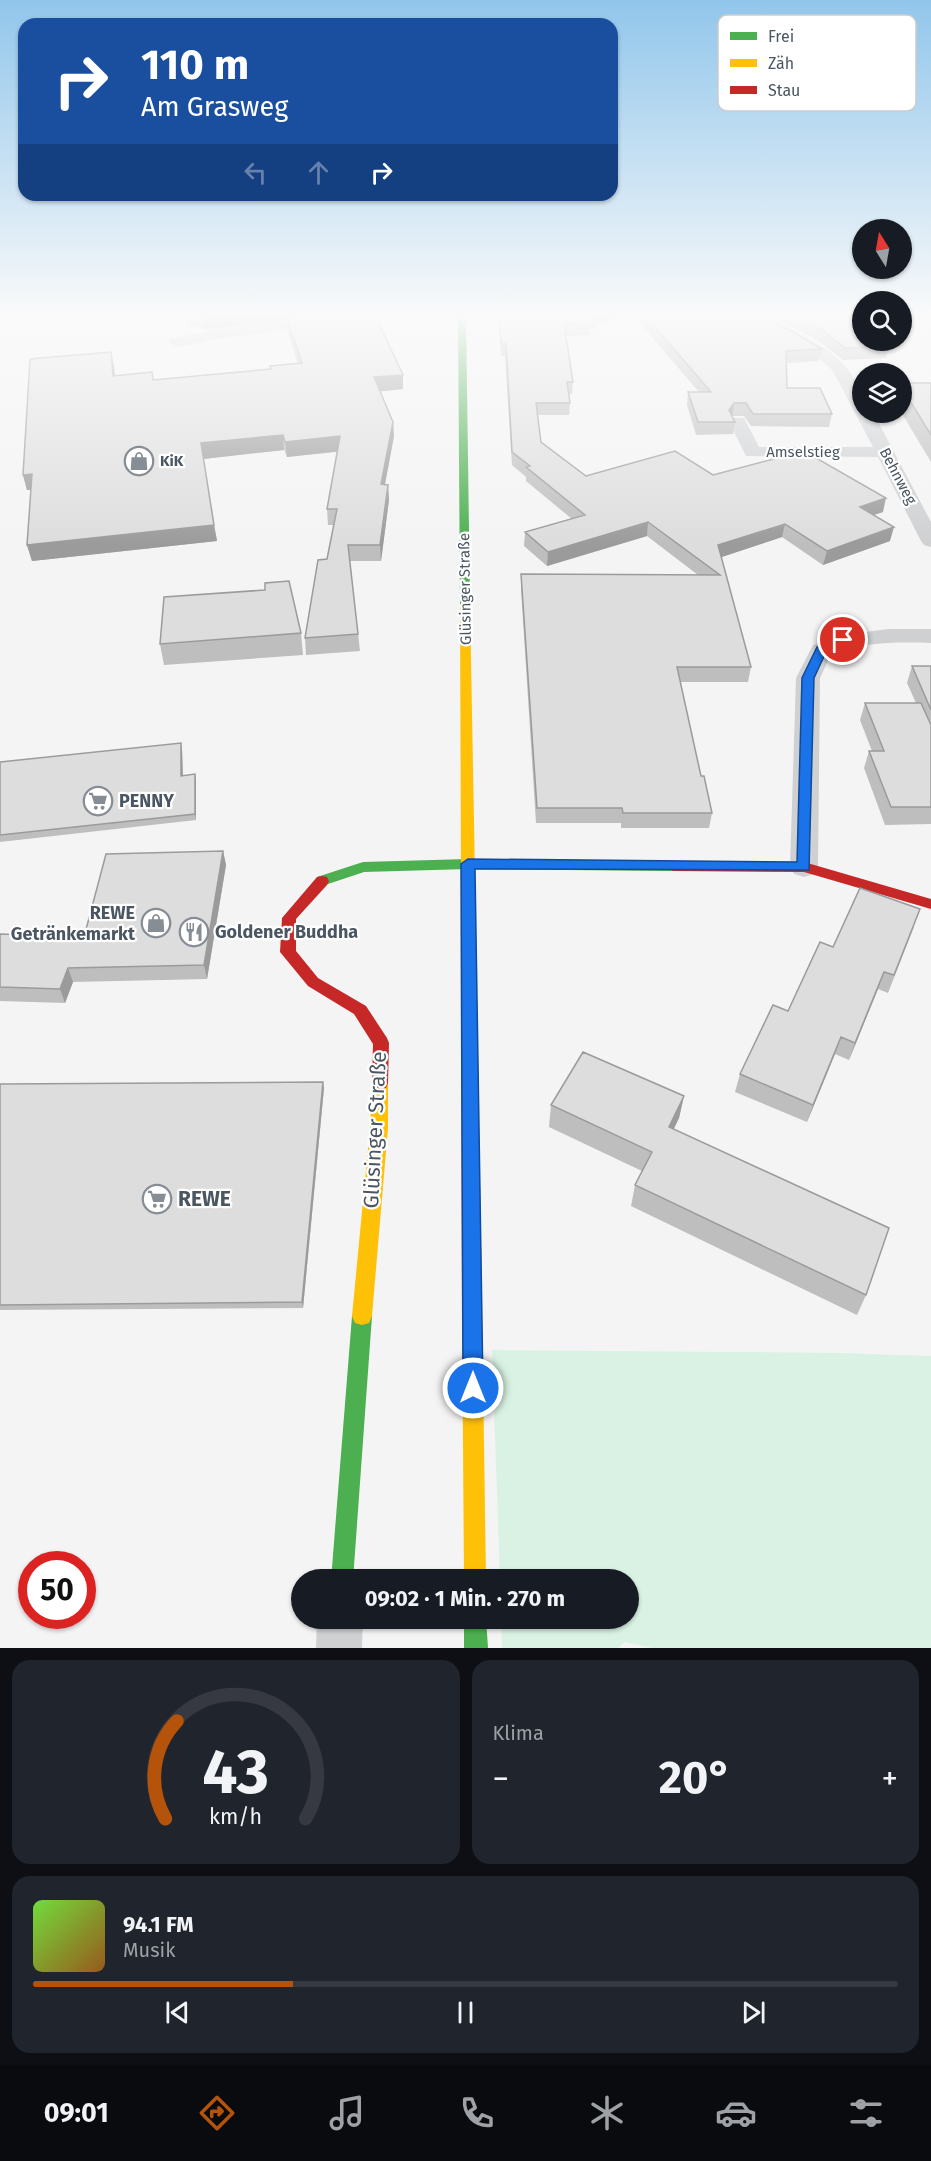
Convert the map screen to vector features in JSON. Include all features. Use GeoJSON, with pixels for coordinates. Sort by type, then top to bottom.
{"type":"FeatureCollection","features":[{"type":"Feature","properties":{"kind":"main road","name":"Glüsinger Straße"},"geometry":{"type":"LineString","coordinates":[[463,390],[475,1569]]}},
{"type":"Feature","properties":{"kind":"main road","name":"Glüsinger Straße"},"geometry":{"type":"LineString","coordinates":[[343,1569],[349,1464],[379,1128],[381,1043],[360,1010],[313,982],[288,951],[289,918],[319,882],[363,867],[468,864]]}},
{"type":"Feature","properties":{"kind":"main road"},"geometry":{"type":"LineString","coordinates":[[468,864],[804,867],[931,904]]}},
{"type":"Feature","properties":{"kind":"main road"},"geometry":{"type":"LineString","coordinates":[[475,1629],[476,1648]]}},
{"type":"Feature","properties":{"kind":"street","name":"Amselstieg"},"geometry":{"type":"LineString","coordinates":[[738,422],[752,452],[886,452]]}},
{"type":"Feature","properties":{"kind":"street","name":"Behnweg"},"geometry":{"type":"LineString","coordinates":[[870,423],[931,541]]}},
{"type":"Feature","properties":{"kind":"street"},"geometry":{"type":"LineString","coordinates":[[804,867],[806,701],[808,678],[821,650],[843,640],[874,635],[931,636]]}},
{"type":"Feature","properties":{"kind":"street"},"geometry":{"type":"LineString","coordinates":[[339,1648],[340,1629]]}},
{"type":"Feature","properties":{"kind":"green space"},"geometry":{"type":"Polygon","coordinates":[[[492,1350],[931,1356],[931,1648],[652,1648],[625,1642],[618,1648],[502,1648],[501,1629],[639,1629],[639,1569],[500,1569],[492,1350]]]}},
{"type":"Feature","properties":{"kind":"building"},"geometry":{"type":"Polygon","coordinates":[[[28,390],[379,390],[393,422],[381,484],[388,485],[380,545],[348,545],[358,634],[305,638],[318,560],[327,559],[337,509],[327,509],[340,436],[285,442],[283,435],[201,443],[214,525],[27,545],[32,474],[23,475],[28,390]]]}},
{"type":"Feature","properties":{"kind":"building"},"geometry":{"type":"Polygon","coordinates":[[[509,390],[568,390],[570,403],[536,403],[541,442],[586,476],[675,451],[713,475],[804,451],[886,498],[860,507],[894,527],[827,551],[785,524],[718,545],[751,667],[677,667],[701,776],[704,776],[712,813],[623,813],[622,808],[537,808],[521,574],[720,575],[648,522],[548,552],[525,532],[585,515],[526,467],[530,466],[512,452],[509,390]]]}},
{"type":"Feature","properties":{"kind":"building"},"geometry":{"type":"Polygon","coordinates":[[[709,390],[821,390],[832,414],[753,414],[746,403],[734,403],[729,410],[735,422],[698,422],[688,392],[711,392],[709,390]]]}},
{"type":"Feature","properties":{"kind":"building"},"geometry":{"type":"Polygon","coordinates":[[[912,390],[931,390],[931,435],[912,404],[912,390]]]}},
{"type":"Feature","properties":{"kind":"building"},"geometry":{"type":"Polygon","coordinates":[[[289,581],[301,633],[160,644],[164,597],[265,590],[265,583],[289,581]]]}},
{"type":"Feature","properties":{"kind":"building"},"geometry":{"type":"Polygon","coordinates":[[[912,666],[931,666],[931,710],[912,666]]]}},
{"type":"Feature","properties":{"kind":"building"},"geometry":{"type":"Polygon","coordinates":[[[865,703],[921,703],[931,725],[931,807],[891,807],[869,751],[884,751],[865,703]]]}},
{"type":"Feature","properties":{"kind":"building","name":"PENNY"},"geometry":{"type":"Polygon","coordinates":[[[181,743],[181,776],[195,774],[195,814],[0,835],[0,762],[181,743]]]}},
{"type":"Feature","properties":{"kind":"building","name":"REWE Getränkemarkt"},"geometry":{"type":"Polygon","coordinates":[[[223,851],[204,965],[68,968],[60,989],[0,987],[0,934],[84,937],[106,854],[223,851]]]}},
{"type":"Feature","properties":{"kind":"building"},"geometry":{"type":"Polygon","coordinates":[[[860,888],[920,909],[894,975],[884,972],[855,1043],[841,1037],[813,1105],[740,1074],[773,1005],[788,1011],[820,942],[833,947],[860,888]]]}},
{"type":"Feature","properties":{"kind":"building"},"geometry":{"type":"Polygon","coordinates":[[[583,1052],[684,1096],[669,1127],[889,1228],[866,1295],[635,1185],[652,1152],[551,1105],[583,1052]]]}},
{"type":"Feature","properties":{"kind":"building","name":"REWE"},"geometry":{"type":"Polygon","coordinates":[[[323,1082],[302,1302],[0,1305],[0,1084],[323,1082]]]}},
{"type":"Feature","properties":{"kind":"traffic: fast"},"geometry":{"type":"LineString","coordinates":[[463,390],[465,604]]}},
{"type":"Feature","properties":{"kind":"traffic: fast"},"geometry":{"type":"LineString","coordinates":[[322,881],[363,867],[468,864],[673,866]]}},
{"type":"Feature","properties":{"kind":"traffic: fast"},"geometry":{"type":"LineString","coordinates":[[343,1569],[362,1316]]}},
{"type":"Feature","properties":{"kind":"traffic: fast"},"geometry":{"type":"LineString","coordinates":[[475,1629],[476,1648]]}},
{"type":"Feature","properties":{"kind":"traffic: slow"},"geometry":{"type":"LineString","coordinates":[[465,604],[468,876]]}},
{"type":"Feature","properties":{"kind":"traffic: slow"},"geometry":{"type":"LineString","coordinates":[[362,1316],[379,1128],[380,1083]]}},
{"type":"Feature","properties":{"kind":"traffic: slow"},"geometry":{"type":"LineString","coordinates":[[472,1307],[475,1569]]}},
{"type":"Feature","properties":{"kind":"traffic: jam"},"geometry":{"type":"LineString","coordinates":[[673,866],[804,867],[931,904]]}},
{"type":"Feature","properties":{"kind":"traffic: jam"},"geometry":{"type":"LineString","coordinates":[[468,876],[472,1307]]}},
{"type":"Feature","properties":{"kind":"traffic: jam"},"geometry":{"type":"LineString","coordinates":[[322,881],[289,918],[288,952],[313,982],[360,1010],[381,1043],[380,1083]]}},
{"type":"Feature","properties":{"kind":"place","name":"KiK"},"geometry":{"type":"Point","coordinates":[139,461]}},
{"type":"Feature","properties":{"kind":"place","name":"PENNY"},"geometry":{"type":"Point","coordinates":[98,801]}},
{"type":"Feature","properties":{"kind":"place","name":"REWE Getränkemarkt"},"geometry":{"type":"Point","coordinates":[156,923]}},
{"type":"Feature","properties":{"kind":"place","name":"Goldener Buddha"},"geometry":{"type":"Point","coordinates":[194,932]}},
{"type":"Feature","properties":{"kind":"place","name":"REWE"},"geometry":{"type":"Point","coordinates":[157,1199]}},
{"type":"Feature","properties":{"kind":"route"},"geometry":{"type":"LineString","coordinates":[[473,1388],[468,864],[804,867],[808,678],[821,650],[843,640]]}}]}
